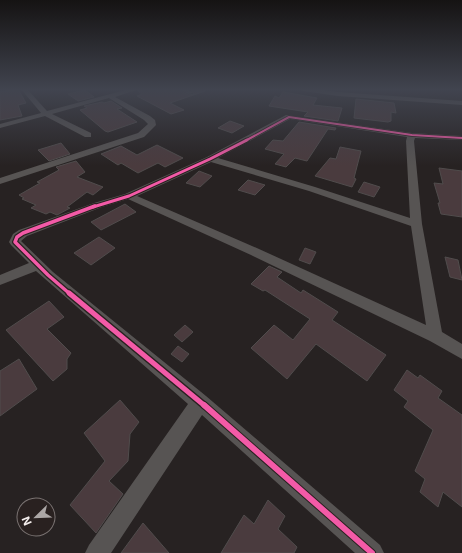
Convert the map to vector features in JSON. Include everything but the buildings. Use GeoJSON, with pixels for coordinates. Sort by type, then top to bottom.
{"type":"FeatureCollection","features":[{"type":"Feature","properties":{"kind":"street"},"geometry":{"type":"LineString","coordinates":[[0,126],[43,115]]}},
{"type":"Feature","properties":{"kind":"street"},"geometry":{"type":"LineString","coordinates":[[48,115],[88,135]]}},
{"type":"Feature","properties":{"kind":"street"},"geometry":{"type":"LineString","coordinates":[[0,181],[141,135],[152,125],[152,122],[141,115]]}},
{"type":"Feature","properties":{"kind":"street"},"geometry":{"type":"LineString","coordinates":[[372,553],[200,402],[38,265],[15,242],[17,237],[23,233],[98,205],[129,196],[210,159],[288,117],[412,135],[462,138]]}},
{"type":"Feature","properties":{"kind":"street"},"geometry":{"type":"LineString","coordinates":[[412,135],[410,141],[416,224],[434,336]]}},
{"type":"Feature","properties":{"kind":"street"},"geometry":{"type":"LineString","coordinates":[[210,159],[312,189],[416,224]]}},
{"type":"Feature","properties":{"kind":"street"},"geometry":{"type":"LineString","coordinates":[[129,196],[255,252],[434,336],[462,352]]}},
{"type":"Feature","properties":{"kind":"street"},"geometry":{"type":"LineString","coordinates":[[0,280],[38,265]]}},
{"type":"Feature","properties":{"kind":"street"},"geometry":{"type":"LineString","coordinates":[[98,553],[200,402]]}},
{"type":"Feature","properties":{"kind":"cycle path"},"geometry":{"type":"LineString","coordinates":[[372,553],[200,402],[48,275],[15,242],[17,237],[23,233],[98,205],[129,196],[210,159],[289,117],[412,135],[462,138]]}}]}
